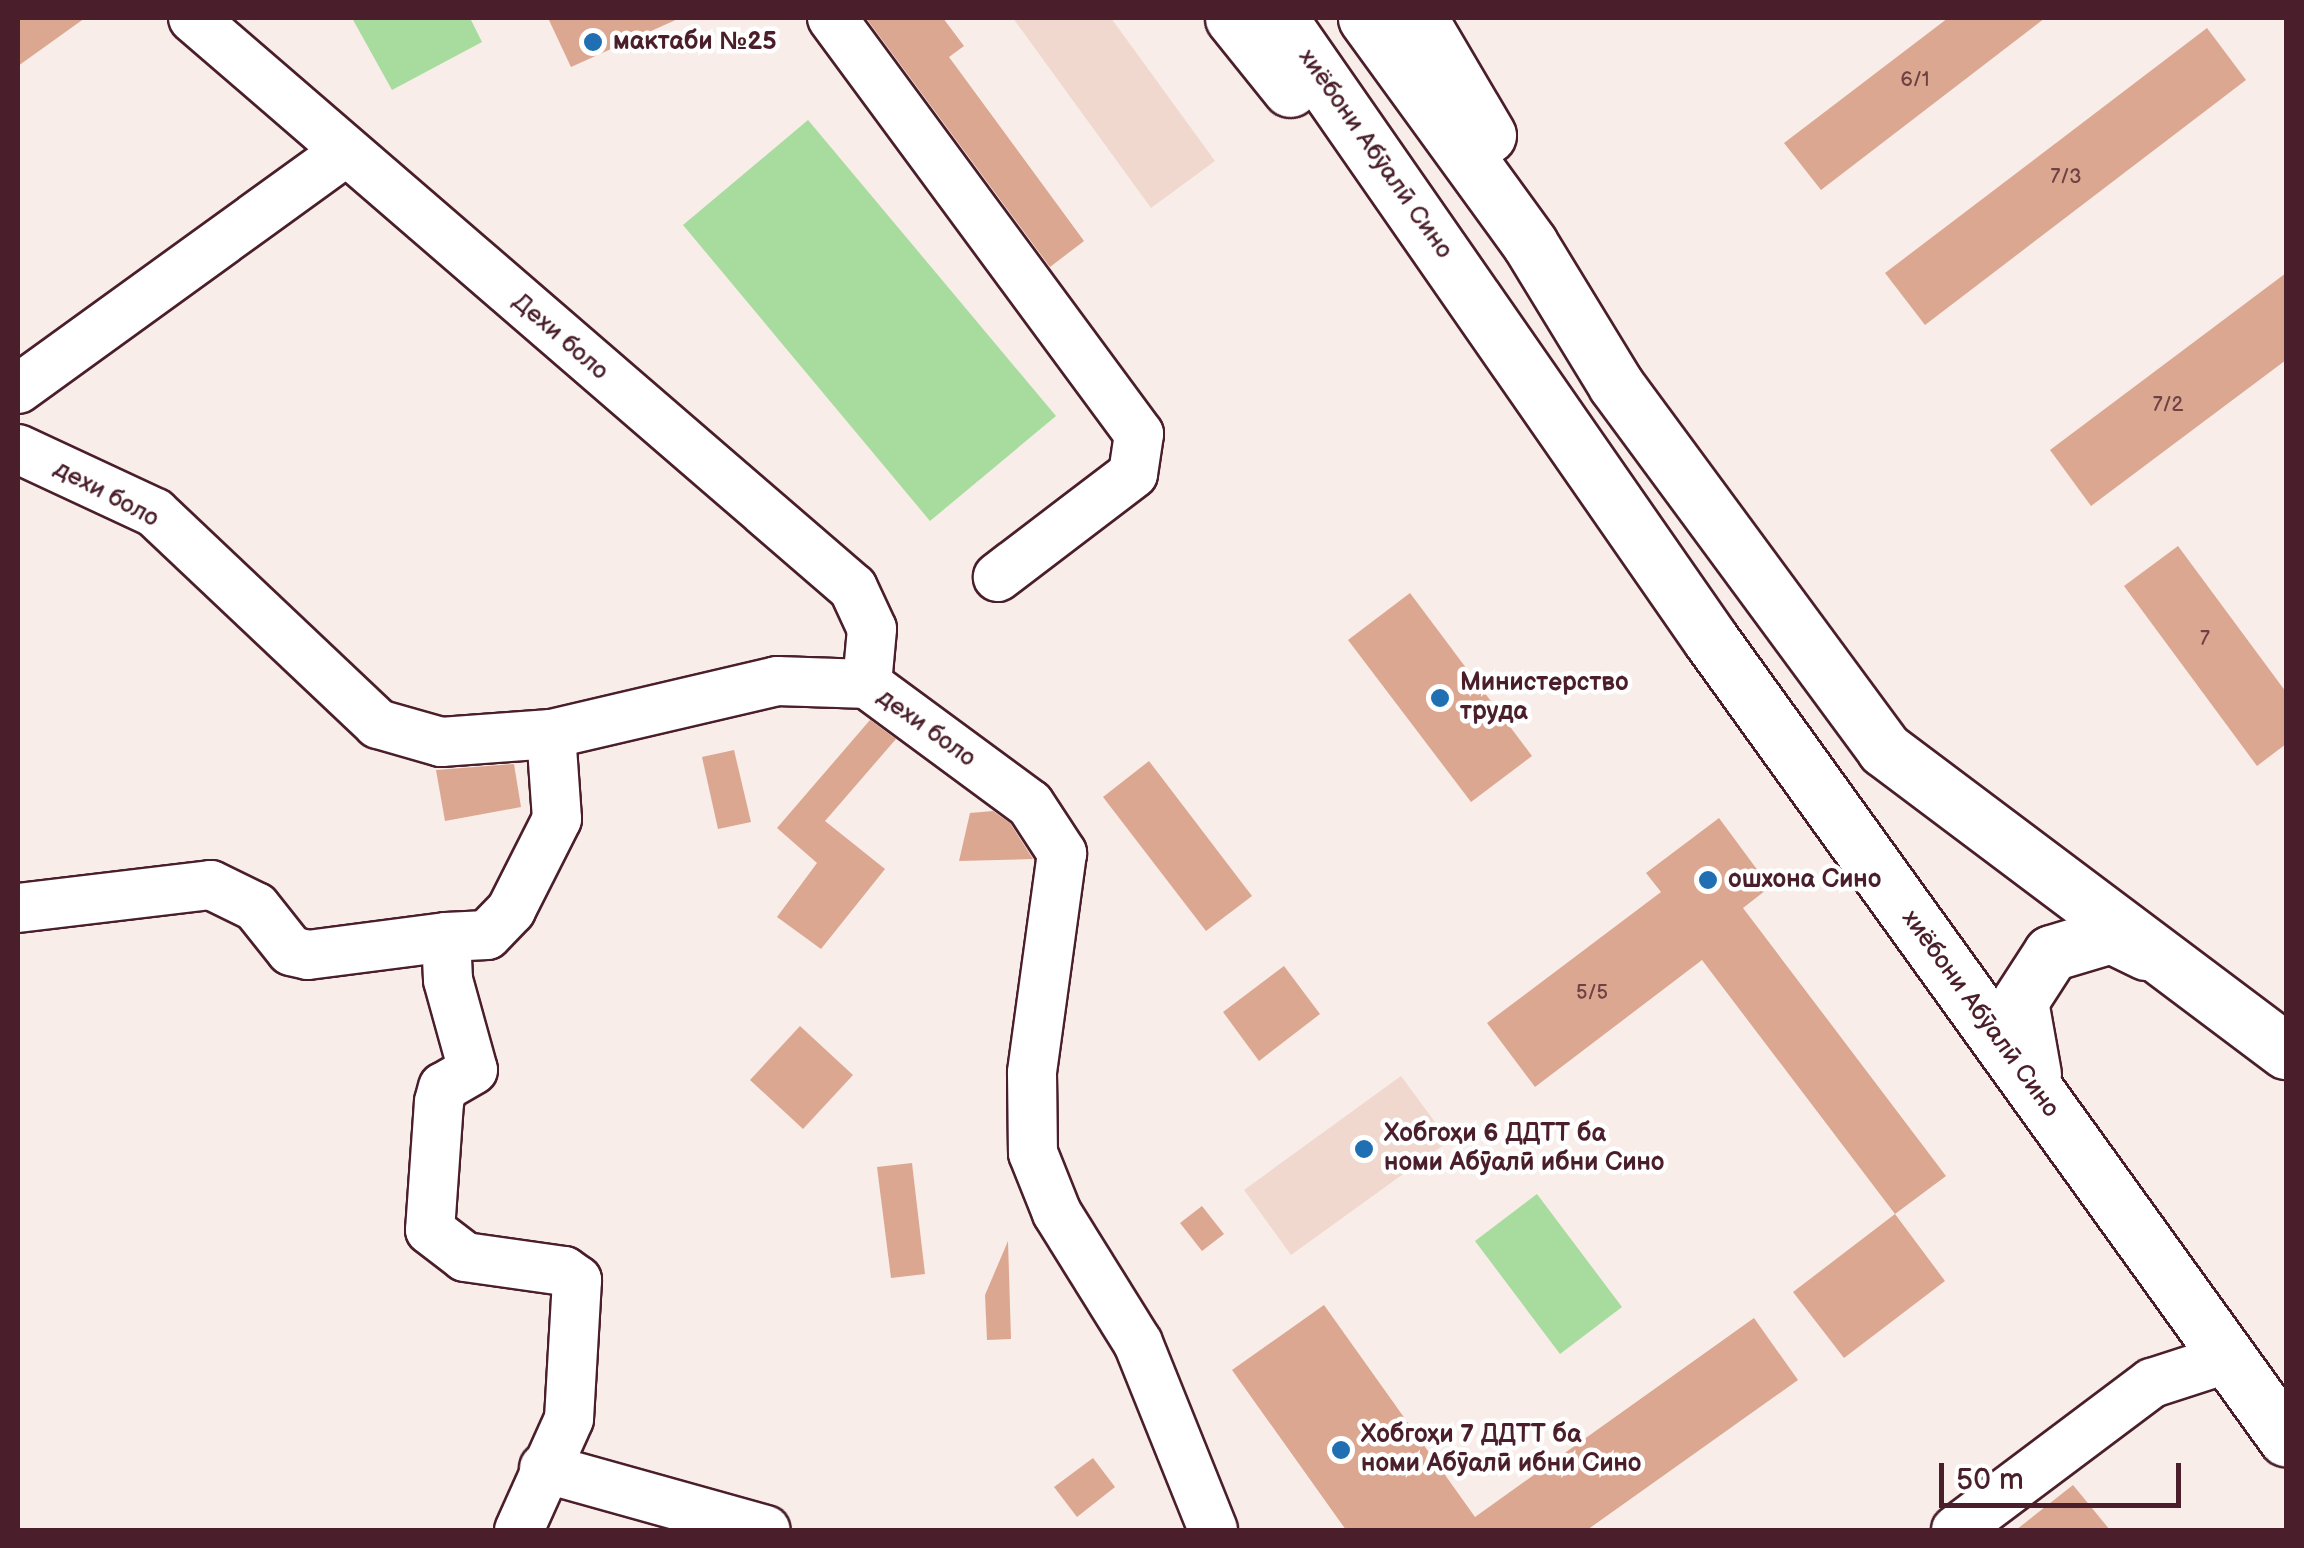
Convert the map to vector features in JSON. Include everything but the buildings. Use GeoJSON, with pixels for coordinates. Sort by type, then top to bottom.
{"type":"FeatureCollection","features":[{"type":"Feature","properties":{"kind":"main road","name":"хиёбони Абӯалӣ Сино"},"geometry":{"type":"LineString","coordinates":[[1233,18],[1390,216],[1471,292]]}},
{"type":"Feature","properties":{"kind":"main road","name":"хиёбони Абӯалӣ Сино"},"geometry":{"type":"LineString","coordinates":[[1279,18],[2036,1091],[2286,1438]]}},
{"type":"Feature","properties":{"kind":"main road"},"geometry":{"type":"LineString","coordinates":[[1366,18],[1530,244],[1616,385],[1884,749],[2286,1050]]}},
{"type":"Feature","properties":{"kind":"main road"},"geometry":{"type":"LineString","coordinates":[[1419,18],[1508,173],[1530,244]]}},
{"type":"Feature","properties":{"kind":"main road"},"geometry":{"type":"LineString","coordinates":[[2036,1091],[2020,1001],[2051,953],[2110,934],[2167,962]]}},
{"type":"Feature","properties":{"kind":"street","name":"Дехи боло"},"geometry":{"type":"LineString","coordinates":[[193,18],[852,588],[872,629],[867,684]]}},
{"type":"Feature","properties":{"kind":"street"},"geometry":{"type":"LineString","coordinates":[[832,18],[1139,434],[1133,474],[998,577]]}},
{"type":"Feature","properties":{"kind":"street"},"geometry":{"type":"LineString","coordinates":[[18,388],[345,152]]}},
{"type":"Feature","properties":{"kind":"street","name":"дехи боло"},"geometry":{"type":"LineString","coordinates":[[18,449],[155,513],[378,724],[441,742],[550,734],[777,681],[867,684],[1030,804],[1062,854],[1032,1072],[1033,1153],[1057,1213],[1138,1342],[1214,1530]]}},
{"type":"Feature","properties":{"kind":"street"},"geometry":{"type":"LineString","coordinates":[[18,908],[211,885],[256,908],[292,950],[308,955],[488,935],[518,894],[556,819],[550,734]]}},
{"type":"Feature","properties":{"kind":"street"},"geometry":{"type":"LineString","coordinates":[[446,938],[448,980],[473,1070],[443,1087],[438,1102],[430,1230],[465,1257],[564,1271],[578,1280],[569,1419],[544,1468],[520,1530]]}},
{"type":"Feature","properties":{"kind":"street"},"geometry":{"type":"LineString","coordinates":[[1956,1530],[2152,1383],[2229,1358]]}},
{"type":"Feature","properties":{"kind":"street"},"geometry":{"type":"LineString","coordinates":[[544,1468],[766,1530]]}},
{"type":"Feature","properties":{"kind":"shaded area"},"geometry":{"type":"Polygon","coordinates":[[[1013,18],[1111,18],[1215,161],[1151,208],[1013,18]]]}},
{"type":"Feature","properties":{"kind":"shaded area"},"geometry":{"type":"Polygon","coordinates":[[[1401,1076],[1449,1141],[1291,1255],[1244,1190],[1401,1076]]]}},
{"type":"Feature","properties":{"kind":"green space"},"geometry":{"type":"Polygon","coordinates":[[[352,18],[470,18],[482,42],[392,90],[352,18]]]}},
{"type":"Feature","properties":{"kind":"green space"},"geometry":{"type":"Polygon","coordinates":[[[808,120],[1056,416],[930,521],[683,225],[808,120]]]}},
{"type":"Feature","properties":{"kind":"green space"},"geometry":{"type":"Polygon","coordinates":[[[1537,1194],[1622,1307],[1560,1354],[1475,1241],[1537,1194]]]}},
{"type":"Feature","properties":{"kind":"place","name":"мактаби №25"},"geometry":{"type":"Point","coordinates":[593,42]}},
{"type":"Feature","properties":{"kind":"place","name":"Министерство труда"},"geometry":{"type":"Point","coordinates":[1440,698]}},
{"type":"Feature","properties":{"kind":"place","name":"ошхона Сино"},"geometry":{"type":"Point","coordinates":[1708,880]}},
{"type":"Feature","properties":{"kind":"place","name":"Хобгоҳи 6 ДДТТ ба номи Абӯалӣ ибни Сино"},"geometry":{"type":"Point","coordinates":[1364,1149]}},
{"type":"Feature","properties":{"kind":"place","name":"Хобгоҳи 7 ДДТТ ба номи Абӯалӣ ибни Сино"},"geometry":{"type":"Point","coordinates":[1341,1450]}}]}
